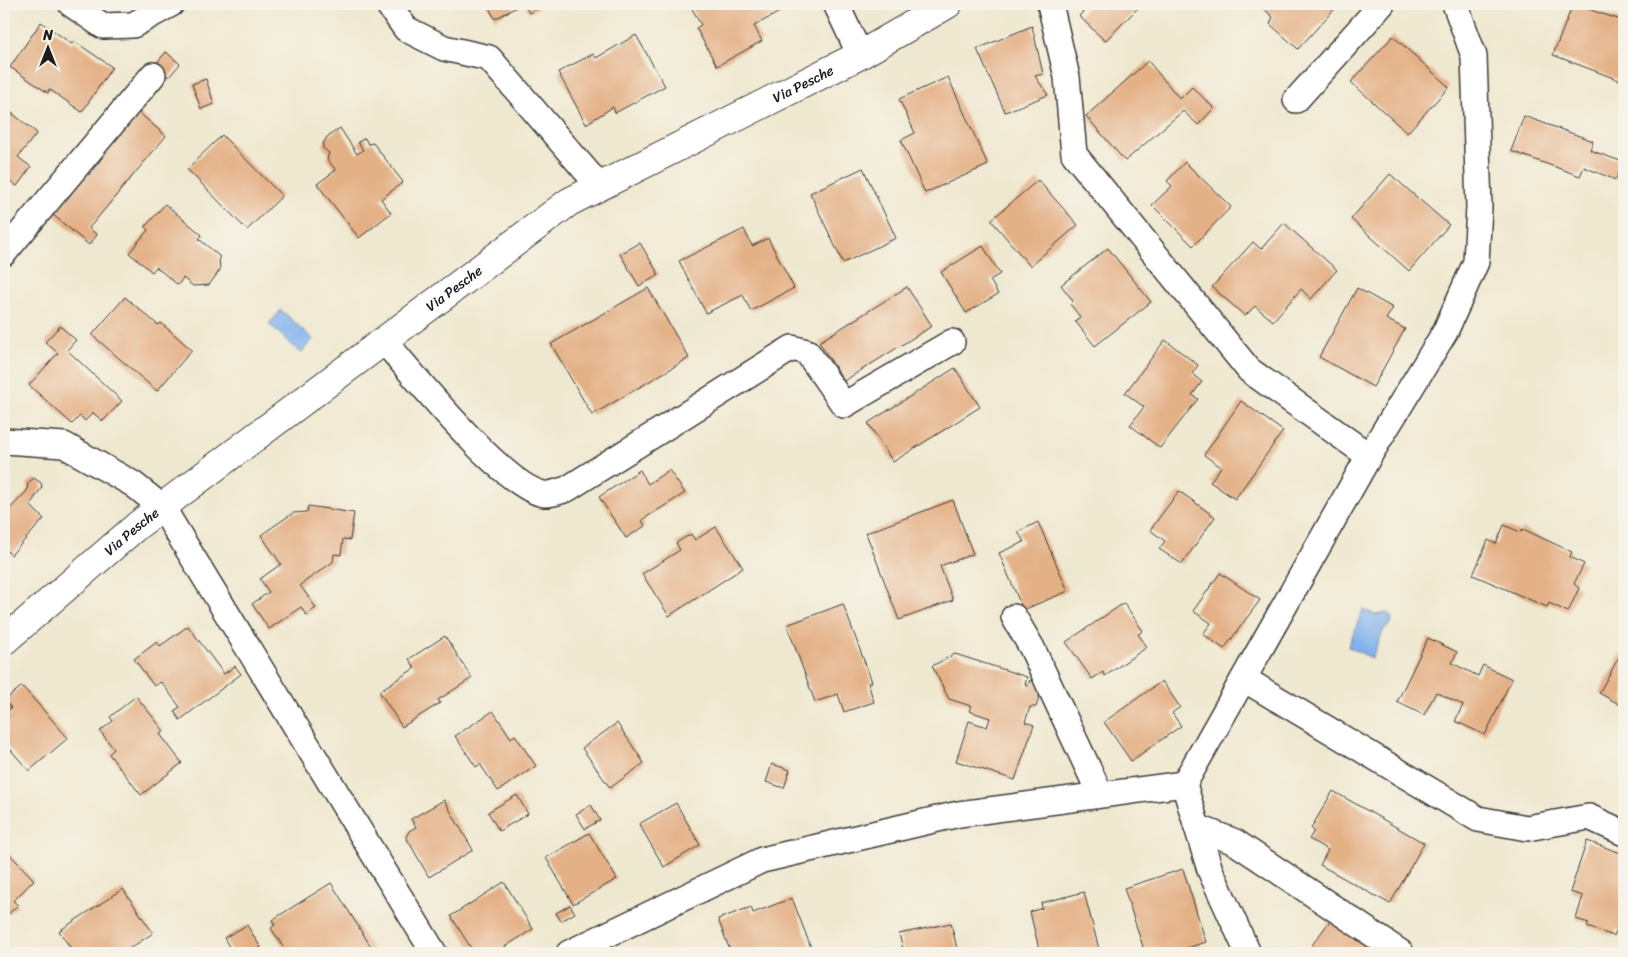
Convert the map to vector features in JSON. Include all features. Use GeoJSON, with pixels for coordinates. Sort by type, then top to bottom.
{"type":"FeatureCollection","features":[{"type":"Feature","properties":{"kind":"street"},"geometry":{"type":"LineString","coordinates":[[71,4],[103,26],[133,25],[171,4]]}},
{"type":"Feature","properties":{"kind":"street"},"geometry":{"type":"LineString","coordinates":[[388,4],[406,29],[444,48],[489,58],[600,187]]}},
{"type":"Feature","properties":{"kind":"street"},"geometry":{"type":"LineString","coordinates":[[836,4],[860,55]]}},
{"type":"Feature","properties":{"kind":"street","name":"Via Pesche"},"geometry":{"type":"LineString","coordinates":[[4,640],[162,507],[569,202],[860,55],[948,4]]}},
{"type":"Feature","properties":{"kind":"street"},"geometry":{"type":"LineString","coordinates":[[1050,4],[1067,77],[1074,154],[1249,370],[1369,456]]}},
{"type":"Feature","properties":{"kind":"street"},"geometry":{"type":"LineString","coordinates":[[1296,100],[1382,4]]}},
{"type":"Feature","properties":{"kind":"street"},"geometry":{"type":"LineString","coordinates":[[1248,953],[1210,870],[1184,784],[1369,456],[1445,332],[1476,262],[1479,208],[1474,56],[1455,4]]}},
{"type":"Feature","properties":{"kind":"street"},"geometry":{"type":"LineString","coordinates":[[4,253],[153,76]]}},
{"type":"Feature","properties":{"kind":"street"},"geometry":{"type":"LineString","coordinates":[[384,341],[494,464],[524,486],[545,495],[567,489],[792,348],[807,352],[844,405],[952,342]]}},
{"type":"Feature","properties":{"kind":"street"},"geometry":{"type":"LineString","coordinates":[[4,441],[64,445],[133,484],[162,507],[434,953]]}},
{"type":"Feature","properties":{"kind":"street"},"geometry":{"type":"LineString","coordinates":[[1014,618],[1032,648],[1100,794]]}},
{"type":"Feature","properties":{"kind":"street"},"geometry":{"type":"LineString","coordinates":[[1244,679],[1478,819],[1527,828],[1589,817],[1624,833]]}},
{"type":"Feature","properties":{"kind":"street"},"geometry":{"type":"LineString","coordinates":[[569,953],[762,860],[959,814],[1184,784]]}},
{"type":"Feature","properties":{"kind":"street"},"geometry":{"type":"LineString","coordinates":[[1197,827],[1234,842],[1401,953]]}},
{"type":"Feature","properties":{"kind":"water"},"geometry":{"type":"Polygon","coordinates":[[[281,310],[313,339],[301,353],[269,324],[281,310]]]}},
{"type":"Feature","properties":{"kind":"water"},"geometry":{"type":"Polygon","coordinates":[[[1363,609],[1375,615],[1388,613],[1392,618],[1391,624],[1384,629],[1372,658],[1348,647],[1363,609]]]}},
{"type":"Feature","properties":{"kind":"building"},"geometry":{"type":"Polygon","coordinates":[[[487,4],[522,4],[495,19],[487,4]]]}},
{"type":"Feature","properties":{"kind":"building"},"geometry":{"type":"Polygon","coordinates":[[[524,4],[547,4],[529,13],[524,4]]]}},
{"type":"Feature","properties":{"kind":"building"},"geometry":{"type":"Polygon","coordinates":[[[794,4],[754,26],[762,41],[717,66],[696,28],[701,25],[690,5],[794,4]]]}},
{"type":"Feature","properties":{"kind":"building"},"geometry":{"type":"Polygon","coordinates":[[[1091,4],[1142,4],[1105,41],[1079,16],[1091,4]]]}},
{"type":"Feature","properties":{"kind":"building"},"geometry":{"type":"Polygon","coordinates":[[[1258,4],[1339,4],[1298,49],[1270,24],[1273,17],[1258,4]]]}},
{"type":"Feature","properties":{"kind":"building"},"geometry":{"type":"Polygon","coordinates":[[[1573,4],[1624,21],[1624,82],[1553,55],[1573,4]]]}},
{"type":"Feature","properties":{"kind":"building"},"geometry":{"type":"Polygon","coordinates":[[[41,22],[72,44],[74,41],[112,67],[82,112],[49,89],[48,93],[10,67],[41,22]]]}},
{"type":"Feature","properties":{"kind":"building"},"geometry":{"type":"Polygon","coordinates":[[[1032,26],[1043,74],[1035,76],[1048,95],[1005,112],[977,49],[1032,26]]]}},
{"type":"Feature","properties":{"kind":"building"},"geometry":{"type":"Polygon","coordinates":[[[636,35],[665,86],[615,113],[613,107],[586,124],[558,72],[593,54],[596,58],[636,35]]]}},
{"type":"Feature","properties":{"kind":"building"},"geometry":{"type":"Polygon","coordinates":[[[1393,36],[1449,87],[1407,133],[1351,82],[1393,36]]]}},
{"type":"Feature","properties":{"kind":"building"},"geometry":{"type":"Polygon","coordinates":[[[166,52],[180,64],[169,77],[155,65],[166,52]]]}},
{"type":"Feature","properties":{"kind":"building"},"geometry":{"type":"Polygon","coordinates":[[[1148,61],[1180,99],[1192,87],[1214,108],[1198,125],[1183,111],[1125,161],[1086,116],[1148,61]]]}},
{"type":"Feature","properties":{"kind":"building"},"geometry":{"type":"Polygon","coordinates":[[[948,77],[988,165],[925,193],[901,140],[915,133],[899,99],[948,77]]]}},
{"type":"Feature","properties":{"kind":"building"},"geometry":{"type":"Polygon","coordinates":[[[206,79],[214,104],[201,109],[192,84],[206,79]]]}},
{"type":"Feature","properties":{"kind":"building"},"geometry":{"type":"Polygon","coordinates":[[[4,107],[37,133],[18,157],[31,167],[17,186],[4,176],[4,107]]]}},
{"type":"Feature","properties":{"kind":"building"},"geometry":{"type":"Polygon","coordinates":[[[137,111],[166,136],[89,228],[97,235],[89,245],[52,214],[87,171],[89,175],[105,154],[102,153],[137,111]]]}},
{"type":"Feature","properties":{"kind":"building"},"geometry":{"type":"Polygon","coordinates":[[[1524,116],[1593,141],[1590,150],[1623,162],[1616,180],[1584,167],[1580,176],[1511,151],[1524,116]]]}},
{"type":"Feature","properties":{"kind":"building"},"geometry":{"type":"Polygon","coordinates":[[[340,128],[357,154],[363,150],[358,142],[365,138],[368,144],[373,143],[403,182],[381,199],[391,213],[359,238],[317,184],[336,170],[327,159],[329,153],[323,148],[323,144],[327,137],[340,128]]]}},
{"type":"Feature","properties":{"kind":"building"},"geometry":{"type":"Polygon","coordinates":[[[222,135],[282,196],[247,230],[187,169],[222,135]]]}},
{"type":"Feature","properties":{"kind":"building"},"geometry":{"type":"Polygon","coordinates":[[[1185,162],[1231,207],[1193,246],[1152,205],[1172,186],[1167,181],[1185,162]]]}},
{"type":"Feature","properties":{"kind":"building"},"geometry":{"type":"Polygon","coordinates":[[[863,168],[896,238],[843,263],[810,193],[863,168]]]}},
{"type":"Feature","properties":{"kind":"building"},"geometry":{"type":"Polygon","coordinates":[[[1390,174],[1449,225],[1409,271],[1351,219],[1390,174]]]}},
{"type":"Feature","properties":{"kind":"building"},"geometry":{"type":"Polygon","coordinates":[[[1038,180],[1078,225],[1030,266],[991,220],[1038,180]]]}},
{"type":"Feature","properties":{"kind":"building"},"geometry":{"type":"Polygon","coordinates":[[[165,204],[202,235],[199,239],[219,256],[220,270],[209,285],[193,286],[183,278],[178,285],[156,267],[152,272],[129,253],[148,230],[145,227],[165,204]]]}},
{"type":"Feature","properties":{"kind":"building"},"geometry":{"type":"Polygon","coordinates":[[[1284,223],[1337,270],[1311,299],[1301,289],[1273,321],[1255,306],[1245,316],[1212,287],[1253,242],[1261,249],[1284,223]]]}},
{"type":"Feature","properties":{"kind":"building"},"geometry":{"type":"Polygon","coordinates":[[[744,229],[752,246],[768,238],[794,288],[751,311],[743,295],[706,313],[679,261],[744,229]]]}},
{"type":"Feature","properties":{"kind":"building"},"geometry":{"type":"Polygon","coordinates":[[[640,243],[659,275],[639,286],[620,254],[640,243]]]}},
{"type":"Feature","properties":{"kind":"building"},"geometry":{"type":"Polygon","coordinates":[[[983,246],[1000,274],[990,280],[998,294],[966,313],[941,272],[983,246]]]}},
{"type":"Feature","properties":{"kind":"building"},"geometry":{"type":"Polygon","coordinates":[[[1108,248],[1151,302],[1095,346],[1075,321],[1080,317],[1070,304],[1073,301],[1061,285],[1108,248]]]}},
{"type":"Feature","properties":{"kind":"building"},"geometry":{"type":"Polygon","coordinates":[[[907,287],[932,326],[844,381],[819,342],[907,287]]]}},
{"type":"Feature","properties":{"kind":"building"},"geometry":{"type":"Polygon","coordinates":[[[648,288],[689,358],[592,415],[551,344],[648,288]]]}},
{"type":"Feature","properties":{"kind":"building"},"geometry":{"type":"Polygon","coordinates":[[[1357,288],[1393,308],[1386,319],[1405,329],[1373,387],[1319,357],[1357,288]]]}},
{"type":"Feature","properties":{"kind":"building"},"geometry":{"type":"Polygon","coordinates":[[[125,297],[158,325],[161,323],[192,350],[157,391],[92,335],[125,297]]]}},
{"type":"Feature","properties":{"kind":"building"},"geometry":{"type":"Polygon","coordinates":[[[60,326],[76,340],[67,350],[122,401],[103,421],[93,413],[85,421],[80,416],[72,424],[29,385],[58,353],[45,342],[60,326]]]}},
{"type":"Feature","properties":{"kind":"building"},"geometry":{"type":"Polygon","coordinates":[[[1165,340],[1198,365],[1192,374],[1202,382],[1192,395],[1198,399],[1160,448],[1130,425],[1144,407],[1125,393],[1165,340]]]}},
{"type":"Feature","properties":{"kind":"building"},"geometry":{"type":"Polygon","coordinates":[[[955,368],[980,407],[893,462],[868,423],[955,368]]]}},
{"type":"Feature","properties":{"kind":"building"},"geometry":{"type":"Polygon","coordinates":[[[1241,401],[1283,431],[1235,499],[1210,482],[1221,467],[1204,455],[1241,401]]]}},
{"type":"Feature","properties":{"kind":"building"},"geometry":{"type":"Polygon","coordinates":[[[640,470],[648,484],[669,470],[685,493],[642,520],[645,526],[626,538],[599,497],[640,470]]]}},
{"type":"Feature","properties":{"kind":"building"},"geometry":{"type":"Polygon","coordinates":[[[34,478],[41,483],[42,487],[30,505],[44,519],[11,555],[4,548],[4,515],[27,491],[28,483],[34,478]]]}},
{"type":"Feature","properties":{"kind":"building"},"geometry":{"type":"Polygon","coordinates":[[[1179,491],[1215,517],[1182,564],[1159,549],[1165,541],[1150,530],[1179,491]]]}},
{"type":"Feature","properties":{"kind":"building"},"geometry":{"type":"Polygon","coordinates":[[[953,500],[973,554],[940,566],[953,600],[899,620],[866,533],[953,500]]]}},
{"type":"Feature","properties":{"kind":"building"},"geometry":{"type":"Polygon","coordinates":[[[308,506],[354,513],[350,540],[343,539],[341,555],[334,554],[333,562],[300,585],[316,608],[306,615],[301,607],[269,629],[252,604],[269,592],[260,579],[281,564],[261,535],[293,513],[307,512],[308,506]]]}},
{"type":"Feature","properties":{"kind":"building"},"geometry":{"type":"Polygon","coordinates":[[[1038,522],[1068,591],[1023,610],[999,553],[1024,542],[1018,532],[1038,522]]]}},
{"type":"Feature","properties":{"kind":"building"},"geometry":{"type":"Polygon","coordinates":[[[1504,525],[1520,532],[1523,529],[1572,552],[1570,557],[1584,564],[1574,584],[1579,588],[1568,612],[1549,603],[1547,607],[1473,575],[1488,540],[1496,544],[1504,525]]]}},
{"type":"Feature","properties":{"kind":"building"},"geometry":{"type":"Polygon","coordinates":[[[716,527],[743,568],[669,616],[642,574],[680,550],[676,543],[691,534],[695,540],[716,527]]]}},
{"type":"Feature","properties":{"kind":"building"},"geometry":{"type":"Polygon","coordinates":[[[1220,573],[1260,600],[1224,649],[1203,634],[1211,623],[1193,611],[1220,573]]]}},
{"type":"Feature","properties":{"kind":"building"},"geometry":{"type":"Polygon","coordinates":[[[1124,603],[1143,631],[1138,634],[1147,647],[1105,676],[1103,672],[1092,679],[1066,642],[1124,603]]]}},
{"type":"Feature","properties":{"kind":"building"},"geometry":{"type":"Polygon","coordinates":[[[843,604],[872,682],[868,683],[874,702],[844,712],[838,694],[815,702],[787,625],[843,604]]]}},
{"type":"Feature","properties":{"kind":"building"},"geometry":{"type":"Polygon","coordinates":[[[188,626],[224,674],[235,666],[241,674],[180,720],[174,711],[180,707],[161,682],[154,686],[134,659],[157,642],[160,646],[188,626]]]}},
{"type":"Feature","properties":{"kind":"building"},"geometry":{"type":"Polygon","coordinates":[[[445,636],[472,678],[438,700],[440,703],[402,727],[379,691],[415,668],[409,659],[445,636]]]}},
{"type":"Feature","properties":{"kind":"building"},"geometry":{"type":"Polygon","coordinates":[[[1428,638],[1457,652],[1452,663],[1478,676],[1483,665],[1512,679],[1485,735],[1455,721],[1463,705],[1436,692],[1424,715],[1397,702],[1428,638]]]}},
{"type":"Feature","properties":{"kind":"building"},"geometry":{"type":"Polygon","coordinates":[[[1624,648],[1624,707],[1599,693],[1624,648]]]}},
{"type":"Feature","properties":{"kind":"building"},"geometry":{"type":"Polygon","coordinates":[[[955,654],[1027,677],[1025,685],[1028,686],[1030,680],[1043,684],[1036,707],[1030,707],[1025,722],[1034,725],[1015,780],[956,761],[969,721],[987,727],[990,718],[969,711],[971,706],[949,699],[932,666],[955,654]]]}},
{"type":"Feature","properties":{"kind":"building"},"geometry":{"type":"Polygon","coordinates":[[[1162,681],[1180,707],[1172,713],[1181,726],[1131,761],[1104,722],[1162,681]]]}},
{"type":"Feature","properties":{"kind":"building"},"geometry":{"type":"Polygon","coordinates":[[[22,686],[68,738],[29,771],[4,742],[4,721],[9,716],[6,712],[11,708],[5,700],[22,686]]]}},
{"type":"Feature","properties":{"kind":"building"},"geometry":{"type":"Polygon","coordinates":[[[136,696],[164,731],[160,734],[182,763],[141,795],[109,754],[114,749],[100,731],[113,721],[110,717],[136,696]]]}},
{"type":"Feature","properties":{"kind":"building"},"geometry":{"type":"Polygon","coordinates":[[[493,711],[511,738],[515,735],[536,766],[498,791],[480,764],[476,767],[455,736],[493,711]]]}},
{"type":"Feature","properties":{"kind":"building"},"geometry":{"type":"Polygon","coordinates":[[[617,723],[644,763],[610,788],[582,748],[617,723]]]}},
{"type":"Feature","properties":{"kind":"building"},"geometry":{"type":"Polygon","coordinates":[[[772,764],[790,770],[784,788],[766,782],[772,764]]]}},
{"type":"Feature","properties":{"kind":"building"},"geometry":{"type":"Polygon","coordinates":[[[1333,791],[1424,843],[1390,904],[1320,865],[1328,850],[1309,839],[1314,831],[1311,828],[1333,791]]]}},
{"type":"Feature","properties":{"kind":"building"},"geometry":{"type":"Polygon","coordinates":[[[517,795],[528,814],[499,831],[488,812],[517,795]]]}},
{"type":"Feature","properties":{"kind":"building"},"geometry":{"type":"Polygon","coordinates":[[[444,800],[473,850],[429,877],[406,837],[409,831],[416,827],[411,819],[444,800]]]}},
{"type":"Feature","properties":{"kind":"building"},"geometry":{"type":"Polygon","coordinates":[[[676,803],[700,845],[664,867],[639,824],[676,803]]]}},
{"type":"Feature","properties":{"kind":"building"},"geometry":{"type":"Polygon","coordinates":[[[591,805],[600,820],[585,829],[576,814],[591,805]]]}},
{"type":"Feature","properties":{"kind":"building"},"geometry":{"type":"Polygon","coordinates":[[[589,833],[617,879],[573,904],[546,858],[589,833]]]}},
{"type":"Feature","properties":{"kind":"building"},"geometry":{"type":"Polygon","coordinates":[[[1587,841],[1624,854],[1624,932],[1617,929],[1614,936],[1587,927],[1589,923],[1576,919],[1583,896],[1570,892],[1587,841]]]}},
{"type":"Feature","properties":{"kind":"building"},"geometry":{"type":"Polygon","coordinates":[[[4,848],[34,880],[13,901],[18,905],[4,918],[4,848]]]}},
{"type":"Feature","properties":{"kind":"building"},"geometry":{"type":"Polygon","coordinates":[[[1183,869],[1206,942],[1172,953],[1145,953],[1124,888],[1183,869]]]}},
{"type":"Feature","properties":{"kind":"building"},"geometry":{"type":"Polygon","coordinates":[[[504,882],[533,929],[495,953],[474,953],[451,916],[504,882]]]}},
{"type":"Feature","properties":{"kind":"building"},"geometry":{"type":"Polygon","coordinates":[[[331,883],[375,953],[320,953],[315,946],[304,953],[298,951],[287,953],[271,928],[275,925],[272,920],[331,883]]]}},
{"type":"Feature","properties":{"kind":"building"},"geometry":{"type":"Polygon","coordinates":[[[123,889],[153,933],[123,953],[74,953],[59,931],[123,889]]]}},
{"type":"Feature","properties":{"kind":"building"},"geometry":{"type":"Polygon","coordinates":[[[1084,892],[1100,953],[1040,953],[1030,912],[1042,908],[1041,903],[1084,892]]]}},
{"type":"Feature","properties":{"kind":"building"},"geometry":{"type":"Polygon","coordinates":[[[792,898],[813,953],[731,953],[718,919],[751,907],[753,913],[792,898]]]}},
{"type":"Feature","properties":{"kind":"building"},"geometry":{"type":"Polygon","coordinates":[[[570,905],[575,913],[561,921],[556,913],[570,905]]]}},
{"type":"Feature","properties":{"kind":"building"},"geometry":{"type":"Polygon","coordinates":[[[1333,917],[1380,953],[1323,953],[1312,945],[1333,917]]]}},
{"type":"Feature","properties":{"kind":"building"},"geometry":{"type":"Polygon","coordinates":[[[951,923],[958,953],[904,953],[899,934],[951,923]]]}},
{"type":"Feature","properties":{"kind":"building"},"geometry":{"type":"Polygon","coordinates":[[[247,925],[261,948],[252,953],[233,953],[224,938],[247,925]]]}}]}
